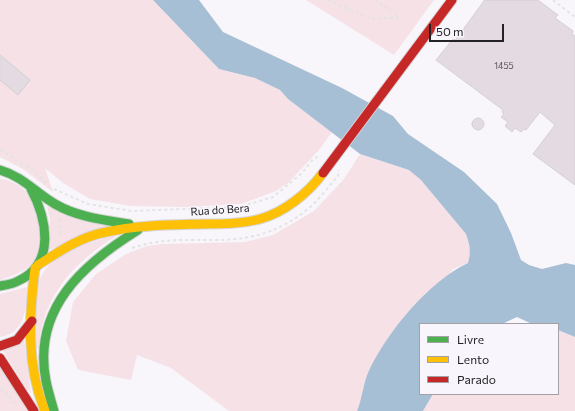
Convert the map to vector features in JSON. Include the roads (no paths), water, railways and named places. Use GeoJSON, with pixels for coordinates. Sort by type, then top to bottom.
{"type":"FeatureCollection","features":[{"type":"Feature","properties":{"kind":"main road","name":"Rua do Bera"},"geometry":{"type":"LineString","coordinates":[[0,286],[18,281],[67,246],[90,236],[145,226],[237,223],[261,219],[280,211],[308,190],[341,150],[452,0]]}},
{"type":"Feature","properties":{"kind":"main road","name":"Rua do Bera"},"geometry":{"type":"LineString","coordinates":[[0,170],[16,176],[65,209],[95,218],[145,226]]}},
{"type":"Feature","properties":{"kind":"main road"},"geometry":{"type":"LineString","coordinates":[[28,184],[41,206],[46,226],[45,247],[37,267],[32,321],[33,376],[37,395],[45,411]]}},
{"type":"Feature","properties":{"kind":"main road"},"geometry":{"type":"LineString","coordinates":[[54,411],[46,377],[45,354],[47,338],[57,305],[67,288],[81,271],[120,240],[145,226]]}},
{"type":"Feature","properties":{"kind":"main road"},"geometry":{"type":"LineString","coordinates":[[0,346],[16,340],[32,321]]}},
{"type":"Feature","properties":{"kind":"main road"},"geometry":{"type":"LineString","coordinates":[[0,358],[34,411]]}},
{"type":"Feature","properties":{"kind":"water"},"geometry":{"type":"Polygon","coordinates":[[[153,0],[199,0],[223,32],[342,88],[393,116],[408,134],[464,172],[497,204],[511,233],[521,260],[529,265],[542,269],[566,263],[575,265],[575,337],[559,330],[559,323],[530,323],[517,317],[504,323],[419,323],[419,395],[432,395],[423,411],[357,411],[368,373],[397,325],[438,282],[453,271],[468,263],[470,248],[466,234],[421,180],[409,170],[360,154],[288,99],[280,90],[255,78],[219,69],[153,0]]]}}]}
